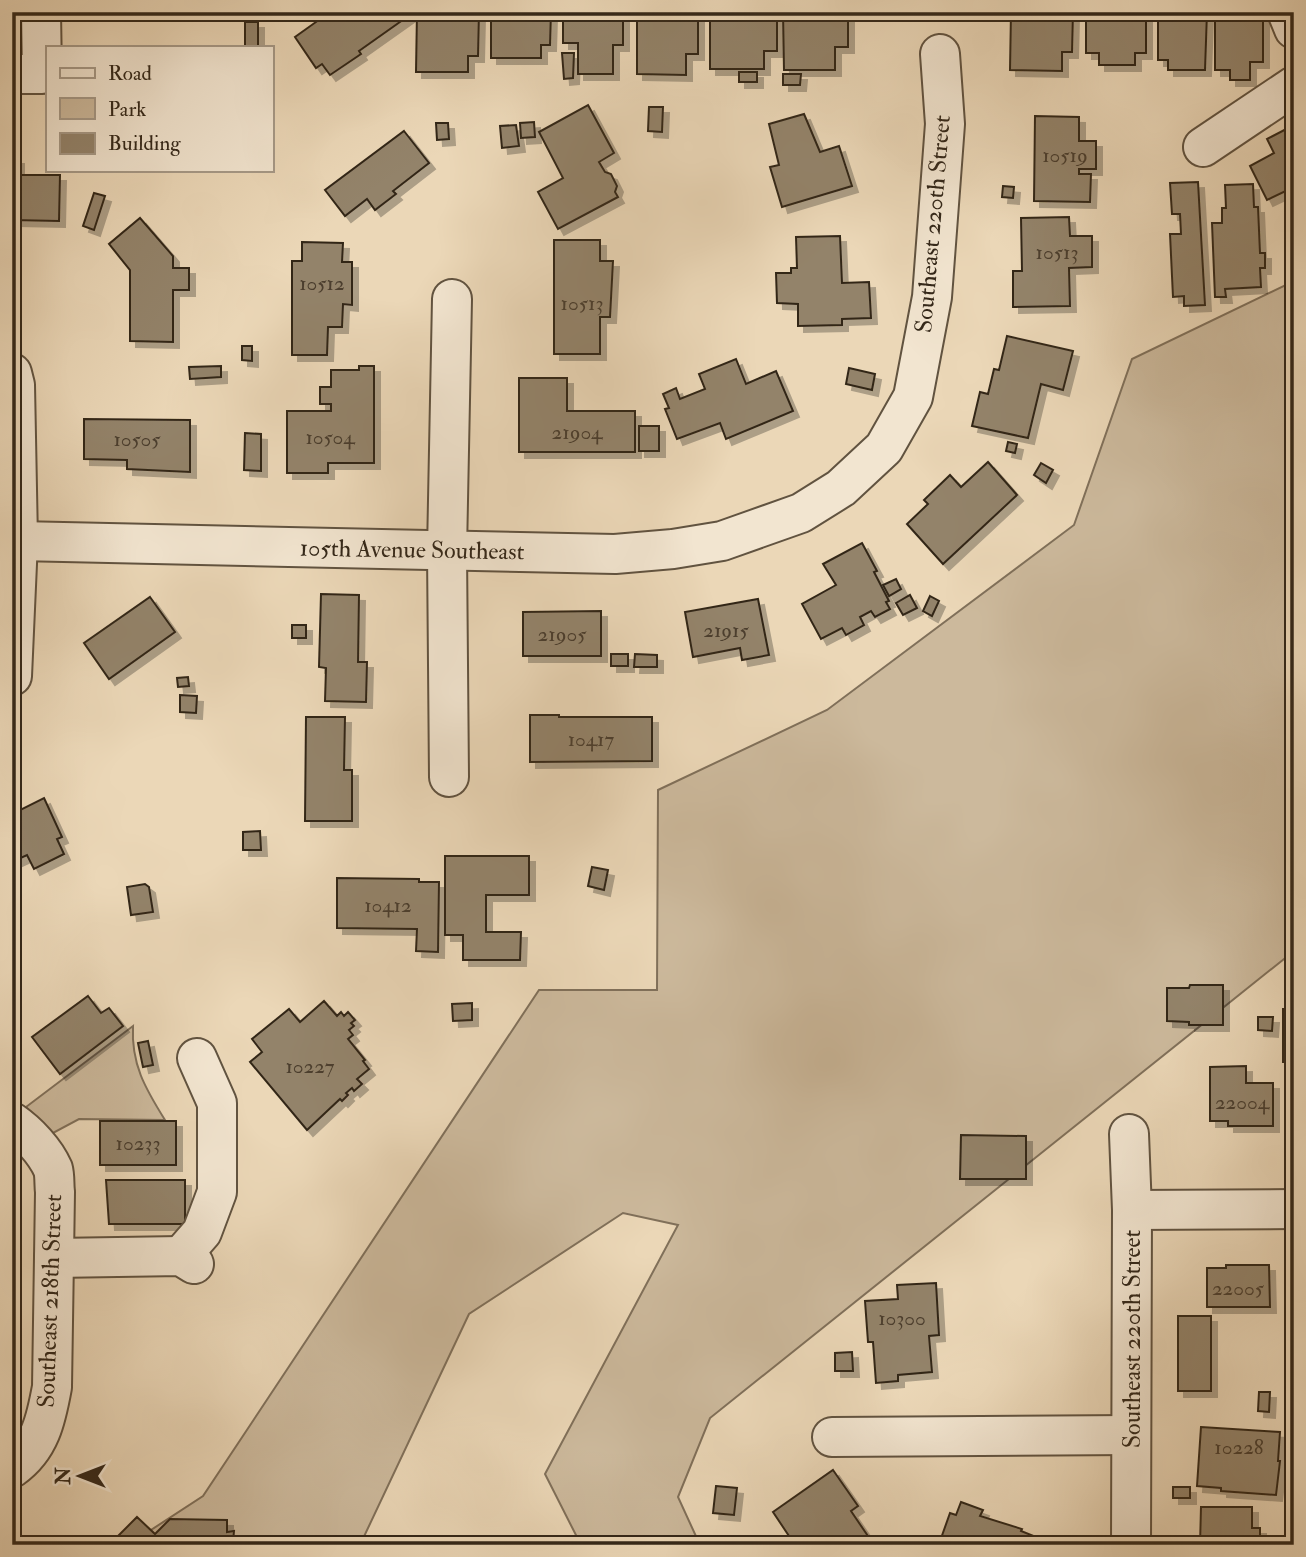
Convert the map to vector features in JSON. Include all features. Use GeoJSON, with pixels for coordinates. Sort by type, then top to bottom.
{"type":"FeatureCollection","features":[{"type":"Feature","properties":{"kind":"street"},"geometry":{"type":"LineString","coordinates":[[12,75],[42,74],[41,12]]}},
{"type":"Feature","properties":{"kind":"street"},"geometry":{"type":"LineString","coordinates":[[1287,12],[1294,29]]}},
{"type":"Feature","properties":{"kind":"street","name":"Southeast 220th Street"},"geometry":{"type":"LineString","coordinates":[[801,513],[841,488],[884,448],[913,397],[932,297],[945,124],[940,54]]}},
{"type":"Feature","properties":{"kind":"street"},"geometry":{"type":"LineString","coordinates":[[1203,147],[1294,86]]}},
{"type":"Feature","properties":{"kind":"street"},"geometry":{"type":"LineString","coordinates":[[449,776],[447,551],[453,299]]}},
{"type":"Feature","properties":{"kind":"street"},"geometry":{"type":"LineString","coordinates":[[12,373],[16,385],[18,541],[12,676]]}},
{"type":"Feature","properties":{"kind":"street","name":"105th Avenue Southeast"},"geometry":{"type":"LineString","coordinates":[[18,541],[615,554],[722,541],[801,513]]}},
{"type":"Feature","properties":{"kind":"street"},"geometry":{"type":"LineString","coordinates":[[54,1258],[187,1260],[202,1232],[217,1192],[217,1103],[197,1059]]}},
{"type":"Feature","properties":{"kind":"street","name":"Southeast 218th Street"},"geometry":{"type":"LineString","coordinates":[[19,1462],[39,1439],[47,1417],[52,1387],[54,1258],[54,1172],[24,1134]]}},
{"type":"Feature","properties":{"kind":"street","name":"Southeast 220th Street"},"geometry":{"type":"LineString","coordinates":[[1129,1134],[1132,1210],[1131,1545]]}},
{"type":"Feature","properties":{"kind":"street"},"geometry":{"type":"LineString","coordinates":[[1132,1210],[1294,1209]]}},
{"type":"Feature","properties":{"kind":"street"},"geometry":{"type":"LineString","coordinates":[[832,1437],[1131,1434]]}},
{"type":"Feature","properties":{"kind":"green space"},"geometry":{"type":"Polygon","coordinates":[[[1294,281],[1294,951],[710,1418],[678,1497],[700,1545],[581,1545],[545,1474],[678,1225],[623,1213],[469,1314],[360,1545],[128,1545],[203,1496],[539,990],[657,990],[658,790],[827,710],[1074,525],[1132,359],[1294,281]]]}},
{"type":"Feature","properties":{"kind":"green space"},"geometry":{"type":"Polygon","coordinates":[[[133,1026],[137,1064],[151,1097],[165,1120],[79,1119],[53,1133],[26,1107],[133,1026]]]}},
{"type":"Feature","properties":{"kind":"building"},"geometry":{"type":"Polygon","coordinates":[[[321,12],[414,12],[330,75],[322,64],[316,68],[295,37],[323,17],[321,12]]]}},
{"type":"Feature","properties":{"kind":"building"},"geometry":{"type":"Polygon","coordinates":[[[417,12],[479,12],[478,56],[468,56],[468,72],[416,72],[417,12]]]}},
{"type":"Feature","properties":{"kind":"building"},"geometry":{"type":"Polygon","coordinates":[[[491,12],[551,12],[550,45],[541,45],[541,58],[491,58],[491,12]]]}},
{"type":"Feature","properties":{"kind":"building"},"geometry":{"type":"Polygon","coordinates":[[[563,12],[623,12],[623,45],[613,45],[613,74],[578,74],[578,43],[563,43],[563,12]]]}},
{"type":"Feature","properties":{"kind":"building"},"geometry":{"type":"Polygon","coordinates":[[[637,12],[698,12],[698,54],[686,54],[686,75],[637,74],[637,12]]]}},
{"type":"Feature","properties":{"kind":"building"},"geometry":{"type":"Polygon","coordinates":[[[710,12],[777,12],[777,51],[764,51],[764,69],[710,69],[710,12]]]}},
{"type":"Feature","properties":{"kind":"building"},"geometry":{"type":"Polygon","coordinates":[[[783,12],[848,12],[848,47],[835,47],[835,70],[784,70],[783,12]]]}},
{"type":"Feature","properties":{"kind":"building"},"geometry":{"type":"Polygon","coordinates":[[[1011,12],[1073,12],[1072,52],[1062,52],[1062,71],[1010,70],[1011,12]]]}},
{"type":"Feature","properties":{"kind":"building"},"geometry":{"type":"Polygon","coordinates":[[[1086,12],[1146,12],[1146,53],[1135,53],[1135,65],[1099,65],[1099,53],[1086,53],[1086,12]]]}},
{"type":"Feature","properties":{"kind":"building"},"geometry":{"type":"Polygon","coordinates":[[[1158,12],[1207,12],[1205,70],[1168,70],[1168,60],[1158,60],[1158,12]]]}},
{"type":"Feature","properties":{"kind":"building"},"geometry":{"type":"Polygon","coordinates":[[[1215,12],[1263,12],[1263,62],[1250,62],[1250,80],[1230,80],[1230,70],[1215,70],[1215,12]]]}},
{"type":"Feature","properties":{"kind":"building"},"geometry":{"type":"Polygon","coordinates":[[[245,22],[258,22],[258,46],[245,46],[245,22]]]}},
{"type":"Feature","properties":{"kind":"building"},"geometry":{"type":"Polygon","coordinates":[[[562,53],[574,53],[573,78],[564,79],[562,53]]]}},
{"type":"Feature","properties":{"kind":"building"},"geometry":{"type":"Polygon","coordinates":[[[739,72],[757,72],[757,82],[739,82],[739,72]]]}},
{"type":"Feature","properties":{"kind":"building"},"geometry":{"type":"Polygon","coordinates":[[[783,74],[801,74],[800,85],[783,85],[783,74]]]}},
{"type":"Feature","properties":{"kind":"building"},"geometry":{"type":"Polygon","coordinates":[[[588,105],[614,153],[599,162],[605,172],[611,174],[617,186],[615,192],[618,197],[558,229],[538,192],[563,178],[539,132],[588,105]]]}},
{"type":"Feature","properties":{"kind":"building"},"geometry":{"type":"Polygon","coordinates":[[[649,107],[663,107],[662,132],[648,131],[649,107]]]}},
{"type":"Feature","properties":{"kind":"building"},"geometry":{"type":"Polygon","coordinates":[[[804,114],[820,152],[839,146],[852,186],[782,207],[770,167],[779,165],[769,124],[804,114]]]}},
{"type":"Feature","properties":{"kind":"building"},"geometry":{"type":"Polygon","coordinates":[[[1035,116],[1079,117],[1079,141],[1096,141],[1096,169],[1079,169],[1079,174],[1091,174],[1090,202],[1034,201],[1035,116]]]}},
{"type":"Feature","properties":{"kind":"building"},"geometry":{"type":"Polygon","coordinates":[[[534,122],[535,137],[521,138],[520,123],[534,122]]]}},
{"type":"Feature","properties":{"kind":"building"},"geometry":{"type":"Polygon","coordinates":[[[436,123],[448,123],[449,139],[437,140],[436,123]]]}},
{"type":"Feature","properties":{"kind":"building"},"geometry":{"type":"Polygon","coordinates":[[[516,125],[519,146],[502,148],[500,126],[516,125]]]}},
{"type":"Feature","properties":{"kind":"building"},"geometry":{"type":"Polygon","coordinates":[[[1294,125],[1294,181],[1289,183],[1292,188],[1267,200],[1250,166],[1274,153],[1267,139],[1294,125]]]}},
{"type":"Feature","properties":{"kind":"building"},"geometry":{"type":"Polygon","coordinates":[[[404,131],[429,163],[393,191],[396,194],[375,210],[367,199],[345,216],[325,190],[404,131]]]}},
{"type":"Feature","properties":{"kind":"building"},"geometry":{"type":"Polygon","coordinates":[[[12,158],[18,158],[18,175],[60,175],[59,221],[12,220],[12,158]]]}},
{"type":"Feature","properties":{"kind":"building"},"geometry":{"type":"Polygon","coordinates":[[[1198,182],[1205,305],[1184,306],[1184,296],[1173,297],[1170,234],[1181,234],[1180,214],[1172,214],[1170,183],[1198,182]]]}},
{"type":"Feature","properties":{"kind":"building"},"geometry":{"type":"Polygon","coordinates":[[[1253,184],[1254,207],[1258,207],[1260,253],[1265,253],[1265,268],[1260,268],[1261,287],[1225,289],[1226,297],[1215,297],[1212,223],[1222,223],[1222,208],[1226,208],[1225,185],[1253,184]]]}},
{"type":"Feature","properties":{"kind":"building"},"geometry":{"type":"Polygon","coordinates":[[[1003,186],[1014,187],[1013,198],[1002,197],[1003,186]]]}},
{"type":"Feature","properties":{"kind":"building"},"geometry":{"type":"Polygon","coordinates":[[[94,193],[105,196],[94,230],[83,226],[94,193]]]}},
{"type":"Feature","properties":{"kind":"building"},"geometry":{"type":"Polygon","coordinates":[[[1069,217],[1070,236],[1092,236],[1092,267],[1069,268],[1070,306],[1013,307],[1013,271],[1022,271],[1021,218],[1069,217]]]}},
{"type":"Feature","properties":{"kind":"building"},"geometry":{"type":"Polygon","coordinates":[[[140,218],[173,256],[173,268],[189,268],[189,290],[173,290],[173,342],[130,341],[130,270],[109,244],[140,218]]]}},
{"type":"Feature","properties":{"kind":"building"},"geometry":{"type":"Polygon","coordinates":[[[840,236],[842,283],[869,282],[871,318],[842,319],[842,325],[798,326],[798,304],[777,303],[776,273],[791,273],[791,268],[797,268],[796,237],[840,236]]]}},
{"type":"Feature","properties":{"kind":"building"},"geometry":{"type":"Polygon","coordinates":[[[554,240],[600,240],[600,261],[613,261],[610,317],[600,317],[600,354],[554,354],[554,240]]]}},
{"type":"Feature","properties":{"kind":"building"},"geometry":{"type":"Polygon","coordinates":[[[302,242],[343,243],[342,262],[352,262],[352,305],[343,304],[342,327],[328,327],[327,355],[292,355],[292,261],[302,261],[302,242]]]}},
{"type":"Feature","properties":{"kind":"building"},"geometry":{"type":"Polygon","coordinates":[[[1007,336],[1073,351],[1063,390],[1041,384],[1028,438],[972,426],[980,392],[988,394],[994,369],[999,370],[1007,336]]]}},
{"type":"Feature","properties":{"kind":"building"},"geometry":{"type":"Polygon","coordinates":[[[242,346],[252,346],[252,361],[242,360],[242,346]]]}},
{"type":"Feature","properties":{"kind":"building"},"geometry":{"type":"Polygon","coordinates":[[[736,359],[746,384],[776,371],[793,411],[726,439],[720,423],[677,439],[665,409],[669,408],[663,394],[676,388],[680,399],[705,389],[699,374],[736,359]]]}},
{"type":"Feature","properties":{"kind":"building"},"geometry":{"type":"Polygon","coordinates":[[[221,366],[221,377],[190,379],[189,367],[221,366]]]}},
{"type":"Feature","properties":{"kind":"building"},"geometry":{"type":"Polygon","coordinates":[[[359,366],[374,366],[374,463],[328,463],[328,473],[287,473],[287,411],[331,411],[331,404],[320,404],[320,387],[331,387],[331,370],[359,370],[359,366]]]}},
{"type":"Feature","properties":{"kind":"building"},"geometry":{"type":"Polygon","coordinates":[[[849,368],[875,374],[872,390],[846,384],[849,368]]]}},
{"type":"Feature","properties":{"kind":"building"},"geometry":{"type":"Polygon","coordinates":[[[519,378],[567,378],[567,411],[635,411],[635,452],[519,452],[519,378]]]}},
{"type":"Feature","properties":{"kind":"building"},"geometry":{"type":"Polygon","coordinates":[[[84,419],[190,420],[190,472],[127,469],[127,460],[84,459],[84,419]]]}},
{"type":"Feature","properties":{"kind":"building"},"geometry":{"type":"Polygon","coordinates":[[[639,426],[659,426],[659,451],[639,451],[639,426]]]}},
{"type":"Feature","properties":{"kind":"building"},"geometry":{"type":"Polygon","coordinates":[[[245,433],[261,434],[261,471],[244,470],[245,433]]]}},
{"type":"Feature","properties":{"kind":"building"},"geometry":{"type":"Polygon","coordinates":[[[1008,442],[1017,444],[1015,453],[1006,451],[1008,442]]]}},
{"type":"Feature","properties":{"kind":"building"},"geometry":{"type":"Polygon","coordinates":[[[988,462],[1017,495],[943,564],[907,524],[928,504],[924,500],[950,475],[961,487],[988,462]]]}},
{"type":"Feature","properties":{"kind":"building"},"geometry":{"type":"Polygon","coordinates":[[[1041,463],[1053,470],[1046,483],[1034,475],[1041,463]]]}},
{"type":"Feature","properties":{"kind":"building"},"geometry":{"type":"Polygon","coordinates":[[[862,543],[877,571],[874,572],[889,601],[886,602],[890,609],[875,617],[871,611],[860,617],[864,625],[846,635],[842,628],[821,639],[802,604],[836,585],[823,564],[862,543]]]}},
{"type":"Feature","properties":{"kind":"building"},"geometry":{"type":"Polygon","coordinates":[[[896,579],[901,589],[889,596],[883,585],[896,579]]]}},
{"type":"Feature","properties":{"kind":"building"},"geometry":{"type":"Polygon","coordinates":[[[321,594],[359,595],[358,662],[367,662],[366,702],[325,701],[326,668],[319,667],[321,594]]]}},
{"type":"Feature","properties":{"kind":"building"},"geometry":{"type":"Polygon","coordinates":[[[910,595],[917,608],[903,615],[896,603],[910,595]]]}},
{"type":"Feature","properties":{"kind":"building"},"geometry":{"type":"Polygon","coordinates":[[[930,596],[939,601],[932,616],[923,611],[930,596]]]}},
{"type":"Feature","properties":{"kind":"building"},"geometry":{"type":"Polygon","coordinates":[[[150,597],[175,632],[109,679],[84,643],[150,597]]]}},
{"type":"Feature","properties":{"kind":"building"},"geometry":{"type":"Polygon","coordinates":[[[758,599],[769,655],[742,660],[740,648],[693,657],[685,612],[758,599]]]}},
{"type":"Feature","properties":{"kind":"building"},"geometry":{"type":"Polygon","coordinates":[[[601,611],[601,656],[523,656],[523,612],[601,611]]]}},
{"type":"Feature","properties":{"kind":"building"},"geometry":{"type":"Polygon","coordinates":[[[292,625],[306,625],[306,638],[292,638],[292,625]]]}},
{"type":"Feature","properties":{"kind":"building"},"geometry":{"type":"Polygon","coordinates":[[[611,654],[628,654],[628,666],[611,666],[611,654]]]}},
{"type":"Feature","properties":{"kind":"building"},"geometry":{"type":"Polygon","coordinates":[[[635,654],[657,655],[657,667],[634,667],[635,654]]]}},
{"type":"Feature","properties":{"kind":"building"},"geometry":{"type":"Polygon","coordinates":[[[188,677],[189,686],[178,687],[177,678],[188,677]]]}},
{"type":"Feature","properties":{"kind":"building"},"geometry":{"type":"Polygon","coordinates":[[[180,695],[197,696],[196,713],[180,712],[180,695]]]}},
{"type":"Feature","properties":{"kind":"building"},"geometry":{"type":"Polygon","coordinates":[[[530,715],[652,717],[652,761],[530,762],[530,715]]]}},
{"type":"Feature","properties":{"kind":"building"},"geometry":{"type":"Polygon","coordinates":[[[306,717],[345,717],[344,770],[352,770],[352,821],[305,821],[306,717]]]}},
{"type":"Feature","properties":{"kind":"building"},"geometry":{"type":"Polygon","coordinates":[[[44,798],[62,837],[57,839],[64,854],[34,869],[27,855],[12,862],[12,814],[44,798]]]}},
{"type":"Feature","properties":{"kind":"building"},"geometry":{"type":"Polygon","coordinates":[[[260,831],[261,850],[243,850],[243,832],[260,831]]]}},
{"type":"Feature","properties":{"kind":"building"},"geometry":{"type":"Polygon","coordinates":[[[445,856],[529,856],[529,895],[486,895],[486,932],[521,932],[520,960],[463,960],[463,935],[445,935],[445,856]]]}},
{"type":"Feature","properties":{"kind":"building"},"geometry":{"type":"Polygon","coordinates":[[[592,867],[608,870],[604,890],[588,886],[592,867]]]}},
{"type":"Feature","properties":{"kind":"building"},"geometry":{"type":"Polygon","coordinates":[[[337,878],[419,879],[419,882],[439,882],[438,952],[416,951],[417,929],[337,928],[337,878]]]}},
{"type":"Feature","properties":{"kind":"building"},"geometry":{"type":"Polygon","coordinates":[[[145,884],[149,887],[153,912],[131,915],[127,887],[145,884]]]}},
{"type":"Feature","properties":{"kind":"building"},"geometry":{"type":"Polygon","coordinates":[[[1190,985],[1223,985],[1223,1025],[1189,1025],[1189,1022],[1167,1021],[1167,988],[1189,988],[1190,985]]]}},
{"type":"Feature","properties":{"kind":"building"},"geometry":{"type":"Polygon","coordinates":[[[88,996],[101,1013],[109,1008],[123,1026],[60,1074],[32,1037],[88,996]]]}},
{"type":"Feature","properties":{"kind":"building"},"geometry":{"type":"Polygon","coordinates":[[[324,1001],[337,1016],[341,1012],[344,1016],[348,1012],[355,1020],[351,1023],[354,1026],[349,1030],[353,1035],[348,1039],[369,1069],[357,1079],[362,1084],[354,1091],[352,1088],[346,1093],[348,1095],[342,1101],[340,1099],[307,1130],[250,1062],[262,1052],[252,1039],[289,1009],[300,1022],[324,1001]]]}},
{"type":"Feature","properties":{"kind":"building"},"geometry":{"type":"Polygon","coordinates":[[[472,1003],[472,1020],[453,1021],[452,1004],[472,1003]]]}},
{"type":"Feature","properties":{"kind":"building"},"geometry":{"type":"Polygon","coordinates":[[[1283,1009],[1294,1009],[1294,1062],[1283,1062],[1283,1009]]]}},
{"type":"Feature","properties":{"kind":"building"},"geometry":{"type":"Polygon","coordinates":[[[1258,1017],[1273,1017],[1272,1031],[1258,1030],[1258,1017]]]}},
{"type":"Feature","properties":{"kind":"building"},"geometry":{"type":"Polygon","coordinates":[[[148,1041],[153,1065],[143,1067],[138,1043],[148,1041]]]}},
{"type":"Feature","properties":{"kind":"building"},"geometry":{"type":"Polygon","coordinates":[[[1246,1066],[1246,1083],[1273,1083],[1273,1126],[1228,1126],[1228,1121],[1210,1121],[1210,1067],[1246,1066]]]}},
{"type":"Feature","properties":{"kind":"building"},"geometry":{"type":"Polygon","coordinates":[[[100,1121],[176,1121],[176,1165],[100,1165],[100,1121]]]}},
{"type":"Feature","properties":{"kind":"building"},"geometry":{"type":"Polygon","coordinates":[[[961,1135],[1026,1136],[1026,1179],[960,1179],[961,1135]]]}},
{"type":"Feature","properties":{"kind":"building"},"geometry":{"type":"Polygon","coordinates":[[[106,1180],[185,1180],[185,1224],[109,1224],[106,1180]]]}},
{"type":"Feature","properties":{"kind":"building"},"geometry":{"type":"Polygon","coordinates":[[[1226,1265],[1269,1265],[1270,1307],[1207,1307],[1207,1268],[1226,1268],[1226,1265]]]}},
{"type":"Feature","properties":{"kind":"building"},"geometry":{"type":"Polygon","coordinates":[[[936,1283],[939,1335],[929,1336],[932,1372],[898,1375],[898,1381],[876,1383],[873,1342],[868,1342],[865,1301],[898,1299],[897,1285],[936,1283]]]}},
{"type":"Feature","properties":{"kind":"building"},"geometry":{"type":"Polygon","coordinates":[[[1178,1316],[1211,1316],[1211,1391],[1178,1391],[1178,1316]]]}},
{"type":"Feature","properties":{"kind":"building"},"geometry":{"type":"Polygon","coordinates":[[[852,1352],[853,1371],[835,1371],[835,1353],[852,1352]]]}},
{"type":"Feature","properties":{"kind":"building"},"geometry":{"type":"Polygon","coordinates":[[[1259,1392],[1270,1392],[1269,1412],[1258,1411],[1259,1392]]]}},
{"type":"Feature","properties":{"kind":"building"},"geometry":{"type":"Polygon","coordinates":[[[1201,1427],[1280,1432],[1276,1495],[1221,1491],[1221,1488],[1197,1486],[1201,1427]]]}},
{"type":"Feature","properties":{"kind":"building"},"geometry":{"type":"Polygon","coordinates":[[[833,1470],[858,1506],[851,1511],[874,1545],[795,1545],[773,1512],[833,1470]]]}},
{"type":"Feature","properties":{"kind":"building"},"geometry":{"type":"Polygon","coordinates":[[[716,1486],[737,1488],[734,1515],[713,1513],[716,1486]]]}},
{"type":"Feature","properties":{"kind":"building"},"geometry":{"type":"Polygon","coordinates":[[[1173,1487],[1190,1487],[1190,1498],[1173,1498],[1173,1487]]]}},
{"type":"Feature","properties":{"kind":"building"},"geometry":{"type":"Polygon","coordinates":[[[961,1502],[983,1510],[980,1516],[1022,1529],[1021,1531],[1051,1543],[939,1544],[950,1513],[956,1515],[961,1502]]]}},
{"type":"Feature","properties":{"kind":"building"},"geometry":{"type":"Polygon","coordinates":[[[1201,1507],[1252,1507],[1252,1528],[1260,1528],[1260,1543],[1271,1545],[1200,1545],[1201,1507]]]}},
{"type":"Feature","properties":{"kind":"building"},"geometry":{"type":"Polygon","coordinates":[[[137,1517],[155,1534],[170,1519],[227,1520],[227,1532],[234,1531],[233,1542],[228,1545],[109,1545],[137,1517]]]}}]}
